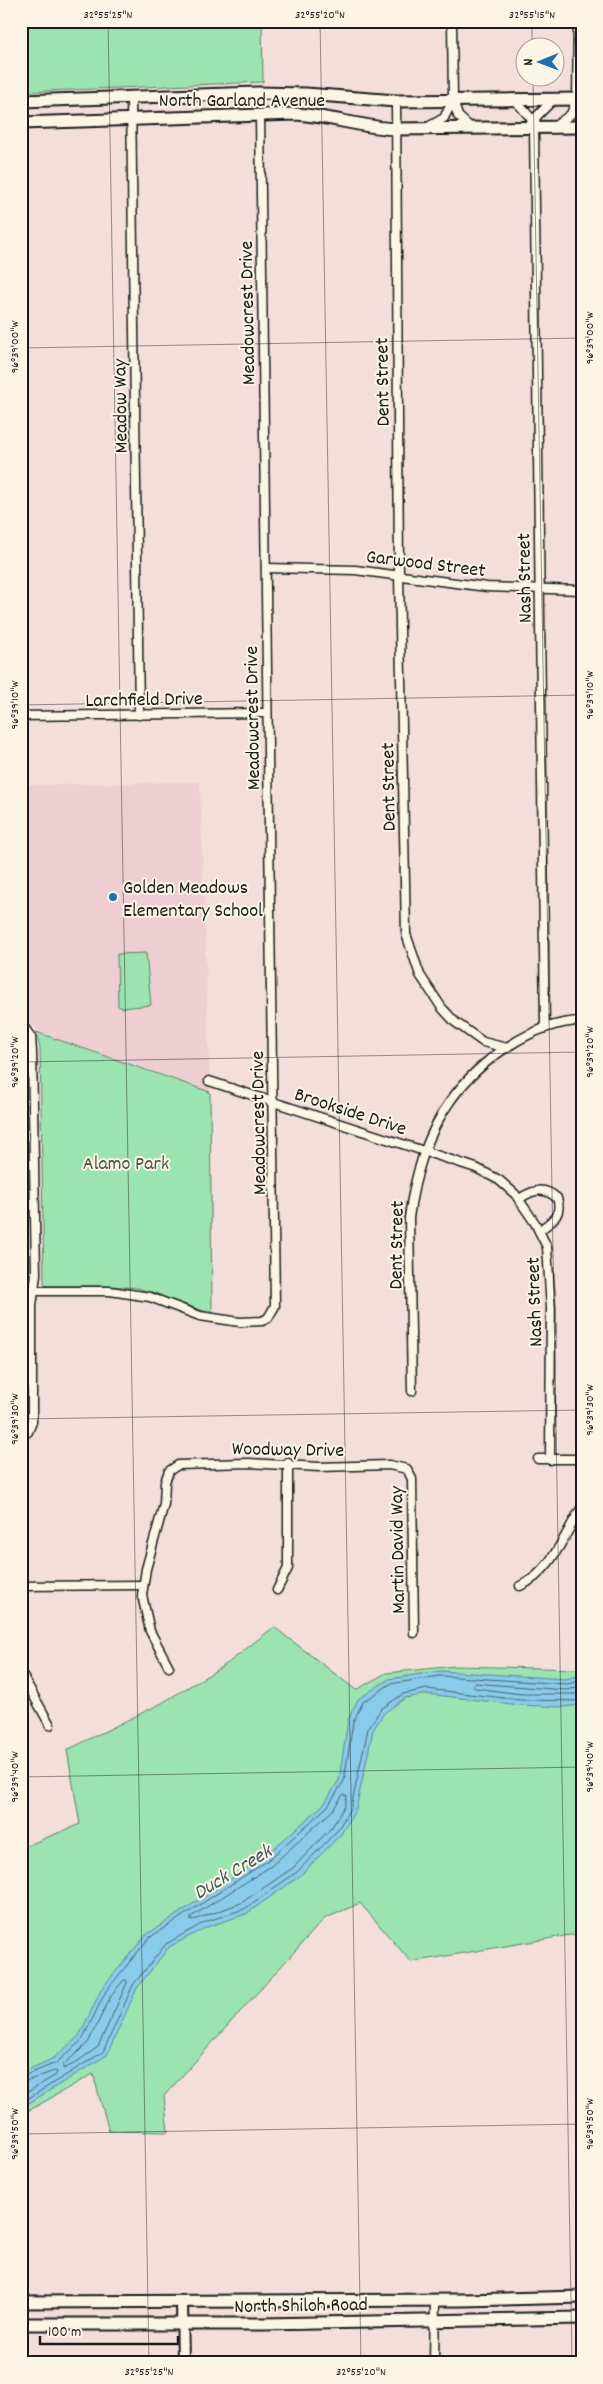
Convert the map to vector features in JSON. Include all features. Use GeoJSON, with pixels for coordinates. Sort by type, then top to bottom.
{"type":"FeatureCollection","features":[{"type":"Feature","properties":{"kind":"main road"},"geometry":{"type":"LineString","coordinates":[[260,115],[266,94]]}},
{"type":"Feature","properties":{"kind":"main road","name":"North Garland Avenue"},"geometry":{"type":"LineString","coordinates":[[21,101],[131,96],[306,94],[396,101],[554,99],[580,102]]}},
{"type":"Feature","properties":{"kind":"main road","name":"North Garland Avenue"},"geometry":{"type":"LineString","coordinates":[[21,122],[318,115],[395,129],[582,127]]}},
{"type":"Feature","properties":{"kind":"main road","name":"North Shiloh Road"},"geometry":{"type":"LineString","coordinates":[[21,2302],[435,2300],[582,2297]]}},
{"type":"Feature","properties":{"kind":"main road"},"geometry":{"type":"LineString","coordinates":[[100,2302],[100,2324]]}},
{"type":"Feature","properties":{"kind":"main road","name":"North Shiloh Road"},"geometry":{"type":"LineString","coordinates":[[21,2324],[182,2324],[582,2318]]}},
{"type":"Feature","properties":{"kind":"street"},"geometry":{"type":"LineString","coordinates":[[452,21],[453,100],[458,116],[471,128]]}},
{"type":"Feature","properties":{"kind":"street"},"geometry":{"type":"LineString","coordinates":[[554,127],[571,114],[580,102],[578,21]]}},
{"type":"Feature","properties":{"kind":"street","name":"Meadow Way"},"geometry":{"type":"LineString","coordinates":[[131,96],[139,714]]}},
{"type":"Feature","properties":{"kind":"street"},"geometry":{"type":"LineString","coordinates":[[534,127],[536,117],[554,99]]}},
{"type":"Feature","properties":{"kind":"street"},"geometry":{"type":"LineString","coordinates":[[424,129],[444,118],[453,100]]}},
{"type":"Feature","properties":{"kind":"street"},"geometry":{"type":"LineString","coordinates":[[514,100],[530,117],[534,127]]}},
{"type":"Feature","properties":{"kind":"street","name":"Dent Street"},"geometry":{"type":"LineString","coordinates":[[396,101],[399,575],[406,934],[420,976],[442,1008],[455,1022],[483,1042],[507,1048]]}},
{"type":"Feature","properties":{"kind":"street","name":"Meadowcrest Drive"},"geometry":{"type":"LineString","coordinates":[[35,1291],[110,1291],[150,1297],[200,1316],[254,1322],[268,1318],[275,1306],[260,115]]}},
{"type":"Feature","properties":{"kind":"street","name":"Nash Street"},"geometry":{"type":"LineString","coordinates":[[534,127],[545,1028]]}},
{"type":"Feature","properties":{"kind":"street","name":"Garwood Street"},"geometry":{"type":"LineString","coordinates":[[266,568],[355,570],[487,587],[582,590]]}},
{"type":"Feature","properties":{"kind":"street","name":"Larchfield Drive"},"geometry":{"type":"LineString","coordinates":[[21,716],[267,713]]}},
{"type":"Feature","properties":{"kind":"street"},"geometry":{"type":"LineString","coordinates":[[507,1048],[545,1028],[582,1020]]}},
{"type":"Feature","properties":{"kind":"street"},"geometry":{"type":"LineString","coordinates":[[21,1023],[31,1037],[32,1052],[35,1291],[32,1306],[32,1422],[24,1434]]}},
{"type":"Feature","properties":{"kind":"street","name":"Dent Street"},"geometry":{"type":"LineString","coordinates":[[412,1391],[410,1218],[412,1193],[425,1151],[451,1100],[478,1070],[507,1048]]}},
{"type":"Feature","properties":{"kind":"street","name":"Brookside Drive"},"geometry":{"type":"LineString","coordinates":[[209,1081],[425,1151]]}},
{"type":"Feature","properties":{"kind":"street","name":"Nash Street"},"geometry":{"type":"LineString","coordinates":[[425,1151],[476,1168],[492,1176],[516,1194],[540,1231],[547,1247],[551,1308],[550,1460]]}},
{"type":"Feature","properties":{"kind":"street"},"geometry":{"type":"LineString","coordinates":[[519,1199],[533,1190],[551,1192],[558,1198],[559,1213],[556,1219],[540,1231]]}},
{"type":"Feature","properties":{"kind":"street"},"geometry":{"type":"LineString","coordinates":[[21,1292],[35,1291]]}},
{"type":"Feature","properties":{"kind":"street"},"geometry":{"type":"LineString","coordinates":[[538,1459],[582,1459]]}},
{"type":"Feature","properties":{"kind":"street"},"geometry":{"type":"LineString","coordinates":[[277,1590],[288,1568],[288,1464]]}},
{"type":"Feature","properties":{"kind":"street","name":"Woodway Drive"},"geometry":{"type":"LineString","coordinates":[[143,1585],[160,1523],[165,1482],[169,1471],[178,1465],[389,1465],[407,1469]]}},
{"type":"Feature","properties":{"kind":"street","name":"Martin David Way"},"geometry":{"type":"LineString","coordinates":[[407,1469],[412,1480],[414,1633]]}},
{"type":"Feature","properties":{"kind":"street"},"geometry":{"type":"LineString","coordinates":[[520,1586],[530,1582],[549,1562],[582,1507]]}},
{"type":"Feature","properties":{"kind":"street"},"geometry":{"type":"LineString","coordinates":[[21,1586],[143,1585],[142,1595],[150,1631],[169,1667]]}},
{"type":"Feature","properties":{"kind":"street"},"geometry":{"type":"LineString","coordinates":[[21,1673],[50,1725]]}},
{"type":"Feature","properties":{"kind":"street"},"geometry":{"type":"LineString","coordinates":[[434,2363],[435,2300]]}},
{"type":"Feature","properties":{"kind":"street"},"geometry":{"type":"LineString","coordinates":[[182,2302],[183,2363]]}},
{"type":"Feature","properties":{"kind":"shaded area","name":"Golden Meadows Elementary School"},"geometry":{"type":"Polygon","coordinates":[[[200,782],[210,1092],[38,1032],[21,1010],[21,785],[200,782]]]}},
{"type":"Feature","properties":{"kind":"green space"},"geometry":{"type":"Polygon","coordinates":[[[21,21],[262,21],[263,82],[21,92],[21,21]]]}},
{"type":"Feature","properties":{"kind":"green space"},"geometry":{"type":"Polygon","coordinates":[[[146,953],[151,1005],[122,1008],[118,1006],[117,954],[146,953]]]}},
{"type":"Feature","properties":{"kind":"green space","name":"Alamo Park"},"geometry":{"type":"Polygon","coordinates":[[[36,1032],[210,1092],[212,1314],[138,1288],[46,1286],[44,1284],[40,1048],[36,1032]]]}},
{"type":"Feature","properties":{"kind":"green space"},"geometry":{"type":"Polygon","coordinates":[[[274,1627],[356,1690],[386,1673],[456,1666],[579,1669],[582,1666],[582,1933],[411,1962],[360,1903],[324,1919],[164,2096],[168,2132],[109,2131],[93,2074],[21,2115],[21,1848],[80,1824],[67,1750],[162,1703],[228,1663],[274,1627]]]}},
{"type":"Feature","properties":{"kind":"water"},"geometry":{"type":"Polygon","coordinates":[[[440,1671],[566,1679],[582,1675],[582,1705],[561,1707],[520,1705],[427,1694],[405,1698],[384,1713],[373,1730],[356,1809],[341,1834],[300,1876],[246,1914],[207,1927],[169,1947],[137,1988],[107,2055],[21,2108],[21,2073],[54,2058],[79,2036],[102,1988],[146,1935],[264,1857],[325,1803],[339,1780],[348,1720],[358,1699],[389,1679],[440,1671]]]}},
{"type":"Feature","properties":{"kind":"place","name":"Golden Meadows Elementary School"},"geometry":{"type":"Point","coordinates":[113,897]}},
{"type":"Feature","properties":{"kind":"water label","name":"Duck Creek"},"geometry":{"type":"Point","coordinates":[232,1871]}}]}
